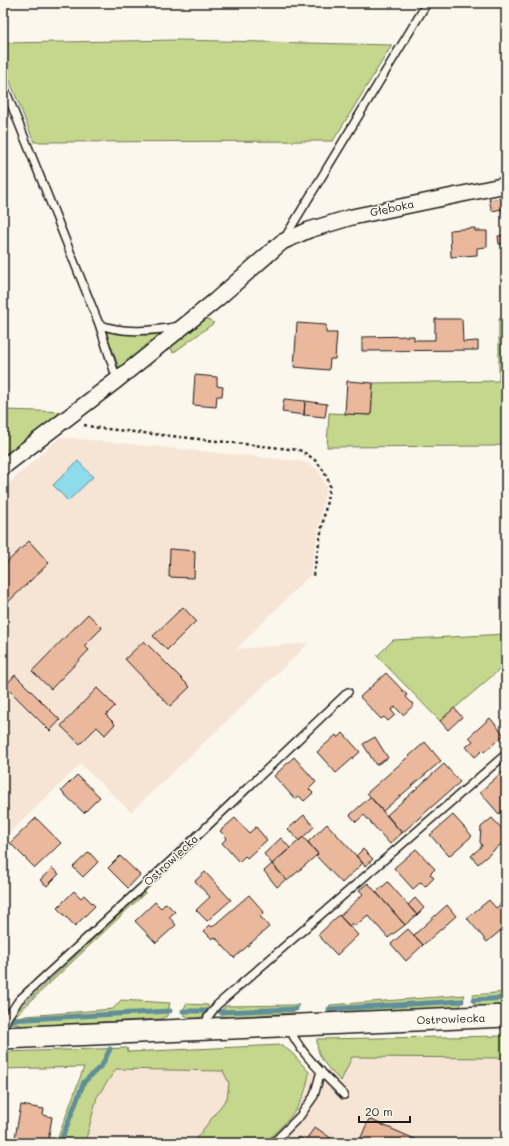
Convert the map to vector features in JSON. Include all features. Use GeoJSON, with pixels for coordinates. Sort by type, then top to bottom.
{"type":"FeatureCollection","features":[{"type":"Feature","properties":{"kind":"street","name":"Głęboka"},"geometry":{"type":"LineString","coordinates":[[4,465],[66,421],[187,324],[282,242],[308,230],[352,217],[506,185]]}},
{"type":"Feature","properties":{"kind":"street","name":"Ostrowiecka"},"geometry":{"type":"LineString","coordinates":[[3,1038],[506,1016]]}},
{"type":"Feature","properties":{"kind":"lane"},"geometry":{"type":"LineString","coordinates":[[282,242],[427,3]]}},
{"type":"Feature","properties":{"kind":"lane"},"geometry":{"type":"LineString","coordinates":[[3,84],[99,324],[117,380]]}},
{"type":"Feature","properties":{"kind":"lane"},"geometry":{"type":"LineString","coordinates":[[99,324],[113,330],[173,327],[187,324]]}},
{"type":"Feature","properties":{"kind":"lane","name":"Ostrowiecka"},"geometry":{"type":"LineString","coordinates":[[3,1033],[7,1018],[19,1000],[169,862],[348,692]]}},
{"type":"Feature","properties":{"kind":"lane"},"geometry":{"type":"LineString","coordinates":[[203,1029],[208,1017],[217,1005],[506,754]]}},
{"type":"Feature","properties":{"kind":"lane"},"geometry":{"type":"LineString","coordinates":[[288,1025],[292,1036],[321,1071],[344,1095]]}},
{"type":"Feature","properties":{"kind":"lane"},"geometry":{"type":"LineString","coordinates":[[273,1143],[300,1116],[314,1096],[321,1071]]}},
{"type":"Feature","properties":{"kind":"path"},"geometry":{"type":"LineString","coordinates":[[66,421],[98,428],[300,450],[314,458],[324,470],[330,484],[313,576]]}},
{"type":"Feature","properties":{"kind":"shaded area"},"geometry":{"type":"Polygon","coordinates":[[[60,437],[298,461],[310,464],[318,470],[326,487],[310,575],[236,649],[309,643],[131,812],[81,764],[3,839],[3,699],[10,692],[3,684],[3,489],[60,437]]]}},
{"type":"Feature","properties":{"kind":"shaded area"},"geometry":{"type":"Polygon","coordinates":[[[351,1057],[506,1058],[506,1143],[265,1143],[300,1105],[307,1090],[309,1072],[329,1069],[341,1081],[351,1057]]]}},
{"type":"Feature","properties":{"kind":"shaded area"},"geometry":{"type":"Polygon","coordinates":[[[116,1069],[223,1071],[229,1083],[227,1098],[193,1143],[85,1143],[97,1097],[116,1069]]]}},
{"type":"Feature","properties":{"kind":"green space"},"geometry":{"type":"Polygon","coordinates":[[[179,40],[392,45],[333,141],[34,142],[3,64],[3,43],[179,40]]]}},
{"type":"Feature","properties":{"kind":"green space"},"geometry":{"type":"Polygon","coordinates":[[[506,318],[506,444],[494,446],[327,447],[329,413],[371,415],[373,383],[499,381],[499,319],[506,318]]]}},
{"type":"Feature","properties":{"kind":"green space"},"geometry":{"type":"Polygon","coordinates":[[[204,319],[208,319],[214,323],[173,353],[171,348],[172,346],[204,319]]]}},
{"type":"Feature","properties":{"kind":"green space"},"geometry":{"type":"Polygon","coordinates":[[[106,332],[124,333],[169,332],[120,371],[106,332]]]}},
{"type":"Feature","properties":{"kind":"green space"},"geometry":{"type":"Polygon","coordinates":[[[3,410],[70,412],[10,455],[3,455],[3,410]]]}},
{"type":"Feature","properties":{"kind":"green space"},"geometry":{"type":"Polygon","coordinates":[[[506,634],[506,664],[440,721],[377,656],[393,640],[506,634]]]}},
{"type":"Feature","properties":{"kind":"green space"},"geometry":{"type":"Polygon","coordinates":[[[144,891],[145,893],[14,1017],[113,1009],[121,1000],[170,1003],[167,1016],[161,1019],[24,1026],[11,1023],[10,1020],[14,1014],[144,891]]]}},
{"type":"Feature","properties":{"kind":"green space"},"geometry":{"type":"Polygon","coordinates":[[[506,992],[506,1005],[479,1006],[473,1003],[473,995],[506,992]]]}},
{"type":"Feature","properties":{"kind":"green space"},"geometry":{"type":"Polygon","coordinates":[[[465,995],[460,1006],[456,1008],[331,1013],[329,1009],[330,1005],[465,995]]]}},
{"type":"Feature","properties":{"kind":"green space"},"geometry":{"type":"Polygon","coordinates":[[[186,1004],[208,1005],[203,1016],[200,1018],[192,1018],[184,1015],[183,1011],[186,1004]]]}},
{"type":"Feature","properties":{"kind":"green space"},"geometry":{"type":"Polygon","coordinates":[[[299,1005],[293,1013],[227,1017],[222,1016],[220,1012],[225,1006],[299,1005]]]}},
{"type":"Feature","properties":{"kind":"green space"},"geometry":{"type":"Polygon","coordinates":[[[506,1036],[506,1058],[352,1057],[341,1081],[324,1063],[317,1046],[317,1039],[506,1036]]]}},
{"type":"Feature","properties":{"kind":"green space"},"geometry":{"type":"Polygon","coordinates":[[[282,1045],[292,1053],[309,1072],[307,1084],[304,1095],[294,1112],[265,1143],[193,1143],[227,1098],[229,1083],[223,1071],[116,1069],[97,1097],[85,1143],[56,1143],[84,1067],[3,1069],[3,1052],[127,1048],[128,1052],[282,1045]]]}},
{"type":"Feature","properties":{"kind":"water"},"geometry":{"type":"Polygon","coordinates":[[[78,461],[93,477],[68,501],[53,485],[78,461]]]}},
{"type":"Feature","properties":{"kind":"building"},"geometry":{"type":"Polygon","coordinates":[[[506,197],[506,218],[504,218],[502,209],[492,211],[489,200],[506,197]]]}},
{"type":"Feature","properties":{"kind":"building"},"geometry":{"type":"Polygon","coordinates":[[[475,228],[475,231],[487,231],[487,247],[477,248],[477,255],[451,257],[450,230],[475,228]]]}},
{"type":"Feature","properties":{"kind":"building"},"geometry":{"type":"Polygon","coordinates":[[[506,235],[505,253],[504,244],[499,244],[498,236],[506,235]]]}},
{"type":"Feature","properties":{"kind":"building"},"geometry":{"type":"Polygon","coordinates":[[[435,319],[462,319],[463,342],[478,341],[478,350],[362,351],[362,337],[414,336],[414,340],[435,340],[435,319]]]}},
{"type":"Feature","properties":{"kind":"building"},"geometry":{"type":"Polygon","coordinates":[[[297,323],[326,325],[326,333],[337,333],[335,359],[330,359],[329,370],[294,367],[297,323]]]}},
{"type":"Feature","properties":{"kind":"building"},"geometry":{"type":"Polygon","coordinates":[[[195,375],[217,377],[217,386],[223,387],[222,396],[217,396],[216,407],[193,405],[195,375]]]}},
{"type":"Feature","properties":{"kind":"building"},"geometry":{"type":"Polygon","coordinates":[[[347,381],[373,383],[371,415],[345,414],[347,381]]]}},
{"type":"Feature","properties":{"kind":"building"},"geometry":{"type":"Polygon","coordinates":[[[284,399],[305,401],[304,415],[282,412],[284,399]]]}},
{"type":"Feature","properties":{"kind":"building"},"geometry":{"type":"Polygon","coordinates":[[[305,401],[327,404],[325,417],[304,415],[305,401]]]}},
{"type":"Feature","properties":{"kind":"building"},"geometry":{"type":"Polygon","coordinates":[[[29,541],[49,563],[6,604],[3,600],[3,566],[29,541]]]}},
{"type":"Feature","properties":{"kind":"building"},"geometry":{"type":"Polygon","coordinates":[[[170,549],[195,551],[194,578],[169,577],[170,549]]]}},
{"type":"Feature","properties":{"kind":"building"},"geometry":{"type":"Polygon","coordinates":[[[183,607],[196,621],[167,650],[153,636],[183,607]]]}},
{"type":"Feature","properties":{"kind":"building"},"geometry":{"type":"Polygon","coordinates":[[[88,614],[102,628],[84,646],[89,650],[51,689],[32,671],[88,614]]]}},
{"type":"Feature","properties":{"kind":"building"},"geometry":{"type":"Polygon","coordinates":[[[144,641],[190,687],[170,706],[125,659],[144,641]]]}},
{"type":"Feature","properties":{"kind":"building"},"geometry":{"type":"Polygon","coordinates":[[[386,673],[407,695],[406,697],[414,705],[403,715],[395,707],[391,710],[395,715],[388,721],[384,717],[381,719],[360,697],[386,673]]]}},
{"type":"Feature","properties":{"kind":"building"},"geometry":{"type":"Polygon","coordinates":[[[15,675],[60,720],[50,731],[5,686],[15,675]]]}},
{"type":"Feature","properties":{"kind":"building"},"geometry":{"type":"Polygon","coordinates":[[[97,688],[115,706],[106,715],[115,724],[105,735],[97,727],[80,744],[61,726],[97,688]]]}},
{"type":"Feature","properties":{"kind":"building"},"geometry":{"type":"Polygon","coordinates":[[[454,708],[462,717],[448,730],[440,721],[454,708]]]}},
{"type":"Feature","properties":{"kind":"building"},"geometry":{"type":"Polygon","coordinates":[[[490,718],[504,735],[484,752],[483,750],[475,757],[466,747],[473,741],[469,737],[490,718]]]}},
{"type":"Feature","properties":{"kind":"building"},"geometry":{"type":"Polygon","coordinates":[[[343,733],[360,752],[336,773],[317,752],[336,735],[338,738],[343,733]]]}},
{"type":"Feature","properties":{"kind":"building"},"geometry":{"type":"Polygon","coordinates":[[[375,737],[388,758],[376,765],[363,744],[375,737]]]}},
{"type":"Feature","properties":{"kind":"building"},"geometry":{"type":"Polygon","coordinates":[[[425,742],[441,761],[383,811],[367,793],[425,742]]]}},
{"type":"Feature","properties":{"kind":"building"},"geometry":{"type":"Polygon","coordinates":[[[294,757],[316,782],[309,789],[313,793],[304,801],[299,796],[295,799],[274,776],[294,757]]]}},
{"type":"Feature","properties":{"kind":"building"},"geometry":{"type":"Polygon","coordinates":[[[444,764],[460,782],[402,833],[387,815],[444,764]]]}},
{"type":"Feature","properties":{"kind":"building"},"geometry":{"type":"Polygon","coordinates":[[[502,772],[506,776],[506,808],[499,814],[480,792],[502,772]]]}},
{"type":"Feature","properties":{"kind":"building"},"geometry":{"type":"Polygon","coordinates":[[[77,775],[100,797],[84,813],[61,791],[77,775]]]}},
{"type":"Feature","properties":{"kind":"building"},"geometry":{"type":"Polygon","coordinates":[[[370,797],[402,833],[390,844],[364,815],[356,822],[350,815],[370,797]]]}},
{"type":"Feature","properties":{"kind":"building"},"geometry":{"type":"Polygon","coordinates":[[[304,815],[314,827],[299,841],[288,829],[304,815]]]}},
{"type":"Feature","properties":{"kind":"building"},"geometry":{"type":"Polygon","coordinates":[[[453,815],[472,836],[449,856],[430,835],[453,815]]]}},
{"type":"Feature","properties":{"kind":"building"},"geometry":{"type":"Polygon","coordinates":[[[36,818],[61,843],[35,868],[10,843],[36,818]]]}},
{"type":"Feature","properties":{"kind":"building"},"geometry":{"type":"Polygon","coordinates":[[[235,818],[249,833],[256,827],[267,840],[247,858],[245,856],[239,862],[222,843],[227,838],[220,831],[235,818]]]}},
{"type":"Feature","properties":{"kind":"building"},"geometry":{"type":"Polygon","coordinates":[[[492,818],[506,833],[506,840],[478,864],[471,856],[482,846],[480,842],[481,827],[492,818]]]}},
{"type":"Feature","properties":{"kind":"building"},"geometry":{"type":"Polygon","coordinates":[[[327,824],[363,863],[342,883],[316,856],[318,854],[308,842],[327,824]]]}},
{"type":"Feature","properties":{"kind":"building"},"geometry":{"type":"Polygon","coordinates":[[[303,837],[318,854],[287,881],[272,864],[303,837]]]}},
{"type":"Feature","properties":{"kind":"building"},"geometry":{"type":"Polygon","coordinates":[[[281,838],[290,848],[272,864],[264,854],[281,838]]]}},
{"type":"Feature","properties":{"kind":"building"},"geometry":{"type":"Polygon","coordinates":[[[363,849],[373,859],[365,866],[356,856],[363,849]]]}},
{"type":"Feature","properties":{"kind":"building"},"geometry":{"type":"Polygon","coordinates":[[[416,849],[435,869],[430,874],[434,878],[425,887],[421,882],[413,889],[394,868],[416,849]]]}},
{"type":"Feature","properties":{"kind":"building"},"geometry":{"type":"Polygon","coordinates":[[[89,852],[98,862],[83,877],[73,867],[89,852]]]}},
{"type":"Feature","properties":{"kind":"building"},"geometry":{"type":"Polygon","coordinates":[[[120,856],[140,875],[128,888],[108,868],[120,856]]]}},
{"type":"Feature","properties":{"kind":"building"},"geometry":{"type":"Polygon","coordinates":[[[272,864],[286,879],[277,887],[264,871],[272,864]]]}},
{"type":"Feature","properties":{"kind":"building"},"geometry":{"type":"Polygon","coordinates":[[[52,868],[59,874],[47,886],[40,880],[52,868]]]}},
{"type":"Feature","properties":{"kind":"building"},"geometry":{"type":"Polygon","coordinates":[[[205,872],[231,900],[207,921],[196,910],[210,897],[195,881],[205,872]]]}},
{"type":"Feature","properties":{"kind":"building"},"geometry":{"type":"Polygon","coordinates":[[[388,882],[417,915],[405,925],[376,892],[388,882]]]}},
{"type":"Feature","properties":{"kind":"building"},"geometry":{"type":"Polygon","coordinates":[[[368,883],[405,925],[388,938],[368,915],[355,926],[352,923],[349,926],[340,916],[363,894],[359,890],[368,883]]]}},
{"type":"Feature","properties":{"kind":"building"},"geometry":{"type":"Polygon","coordinates":[[[74,891],[81,898],[84,895],[95,906],[75,926],[57,908],[74,891]]]}},
{"type":"Feature","properties":{"kind":"building"},"geometry":{"type":"Polygon","coordinates":[[[249,895],[264,912],[260,916],[269,927],[234,958],[215,937],[212,939],[204,931],[210,925],[212,927],[249,895]]]}},
{"type":"Feature","properties":{"kind":"building"},"geometry":{"type":"Polygon","coordinates":[[[415,898],[424,908],[417,915],[408,905],[415,898]]]}},
{"type":"Feature","properties":{"kind":"building"},"geometry":{"type":"Polygon","coordinates":[[[489,900],[496,908],[502,903],[506,907],[506,916],[503,918],[506,921],[506,926],[487,942],[467,918],[489,900]]]}},
{"type":"Feature","properties":{"kind":"building"},"geometry":{"type":"Polygon","coordinates":[[[155,902],[161,908],[166,903],[175,912],[169,917],[176,925],[156,943],[135,921],[155,902]]]}},
{"type":"Feature","properties":{"kind":"building"},"geometry":{"type":"Polygon","coordinates":[[[447,905],[456,916],[423,945],[414,935],[447,905]]]}},
{"type":"Feature","properties":{"kind":"building"},"geometry":{"type":"Polygon","coordinates":[[[339,915],[358,935],[337,955],[318,935],[339,915]]]}},
{"type":"Feature","properties":{"kind":"building"},"geometry":{"type":"Polygon","coordinates":[[[408,929],[423,945],[406,961],[391,944],[408,929]]]}},
{"type":"Feature","properties":{"kind":"building"},"geometry":{"type":"Polygon","coordinates":[[[21,1105],[44,1109],[43,1115],[52,1117],[48,1142],[39,1141],[38,1143],[14,1143],[21,1105]]]}},
{"type":"Feature","properties":{"kind":"building"},"geometry":{"type":"Polygon","coordinates":[[[369,1119],[424,1143],[361,1143],[359,1142],[369,1119]]]}},
{"type":"Feature","properties":{"kind":"building"},"geometry":{"type":"Polygon","coordinates":[[[315,1127],[338,1143],[295,1143],[299,1137],[305,1141],[315,1127]]]}},
{"type":"Feature","properties":{"kind":"waterway"},"geometry":{"type":"LineString","coordinates":[[473,1000],[506,998]]}},
{"type":"Feature","properties":{"kind":"waterway"},"geometry":{"type":"LineString","coordinates":[[329,1009],[462,1001]]}},
{"type":"Feature","properties":{"kind":"waterway"},"geometry":{"type":"LineString","coordinates":[[220,1012],[296,1009]]}},
{"type":"Feature","properties":{"kind":"waterway"},"geometry":{"type":"LineString","coordinates":[[10,1020],[170,1011]]}},
{"type":"Feature","properties":{"kind":"waterway"},"geometry":{"type":"LineString","coordinates":[[183,1011],[208,1011]]}},
{"type":"Feature","properties":{"kind":"waterway"},"geometry":{"type":"LineString","coordinates":[[60,1143],[84,1082],[102,1065],[110,1049]]}}]}
